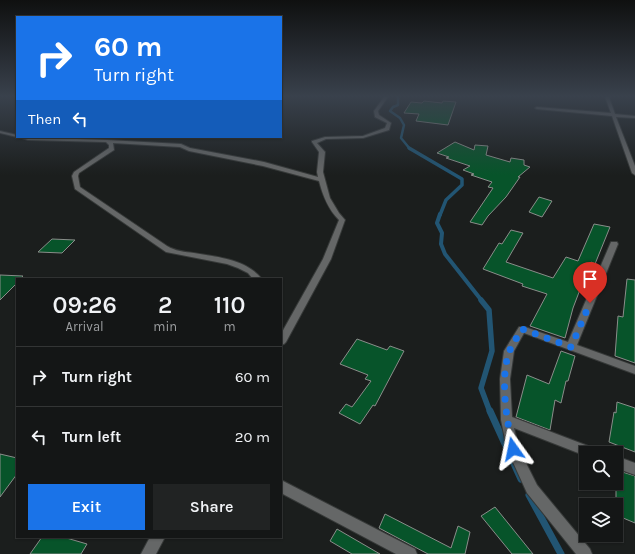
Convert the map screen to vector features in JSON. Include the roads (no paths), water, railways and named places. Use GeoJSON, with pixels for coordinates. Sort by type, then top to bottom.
{"type":"FeatureCollection","features":[{"type":"Feature","properties":{"kind":"street"},"geometry":{"type":"LineString","coordinates":[[282,340],[327,258],[342,220],[336,214],[327,198],[320,172],[322,152],[314,142],[325,138],[362,137],[387,129],[389,123]]}},
{"type":"Feature","properties":{"kind":"street"},"geometry":{"type":"LineString","coordinates":[[617,123],[635,173]]}},
{"type":"Feature","properties":{"kind":"street"},"geometry":{"type":"LineString","coordinates":[[0,132],[16,136]]}},
{"type":"Feature","properties":{"kind":"street"},"geometry":{"type":"LineString","coordinates":[[24,138],[107,141],[181,146],[189,149],[264,164],[323,180]]}},
{"type":"Feature","properties":{"kind":"street"},"geometry":{"type":"LineString","coordinates":[[107,141],[111,144],[112,149],[76,172],[75,176],[77,188],[95,198],[130,226],[169,250],[231,262],[254,274],[257,278]]}},
{"type":"Feature","properties":{"kind":"street"},"geometry":{"type":"LineString","coordinates":[[571,347],[614,244]]}},
{"type":"Feature","properties":{"kind":"street"},"geometry":{"type":"LineString","coordinates":[[585,554],[532,489],[513,449],[506,420],[504,379],[509,351],[522,329],[635,370]]}},
{"type":"Feature","properties":{"kind":"street"},"geometry":{"type":"LineString","coordinates":[[506,420],[579,448]]}},
{"type":"Feature","properties":{"kind":"street"},"geometry":{"type":"LineString","coordinates":[[623,465],[635,469]]}},
{"type":"Feature","properties":{"kind":"street"},"geometry":{"type":"LineString","coordinates":[[282,487],[410,554]]}},
{"type":"Feature","properties":{"kind":"street"},"geometry":{"type":"LineString","coordinates":[[148,554],[157,538]]}},
{"type":"Feature","properties":{"kind":"waterway"},"geometry":{"type":"LineString","coordinates":[[403,123],[404,125],[401,138],[409,148]]}},
{"type":"Feature","properties":{"kind":"waterway"},"geometry":{"type":"LineString","coordinates":[[409,148],[462,179],[462,185],[446,200],[440,215]]}},
{"type":"Feature","properties":{"kind":"waterway"},"geometry":{"type":"LineString","coordinates":[[440,214],[437,223],[442,233],[441,244],[445,254],[482,301]]}},
{"type":"Feature","properties":{"kind":"waterway"},"geometry":{"type":"LineString","coordinates":[[481,300],[489,310],[492,351],[481,388],[490,412]]}},
{"type":"Feature","properties":{"kind":"waterway"},"geometry":{"type":"LineString","coordinates":[[490,411],[521,479]]}},
{"type":"Feature","properties":{"kind":"waterway"},"geometry":{"type":"LineString","coordinates":[[529,495],[561,554]]}}]}
